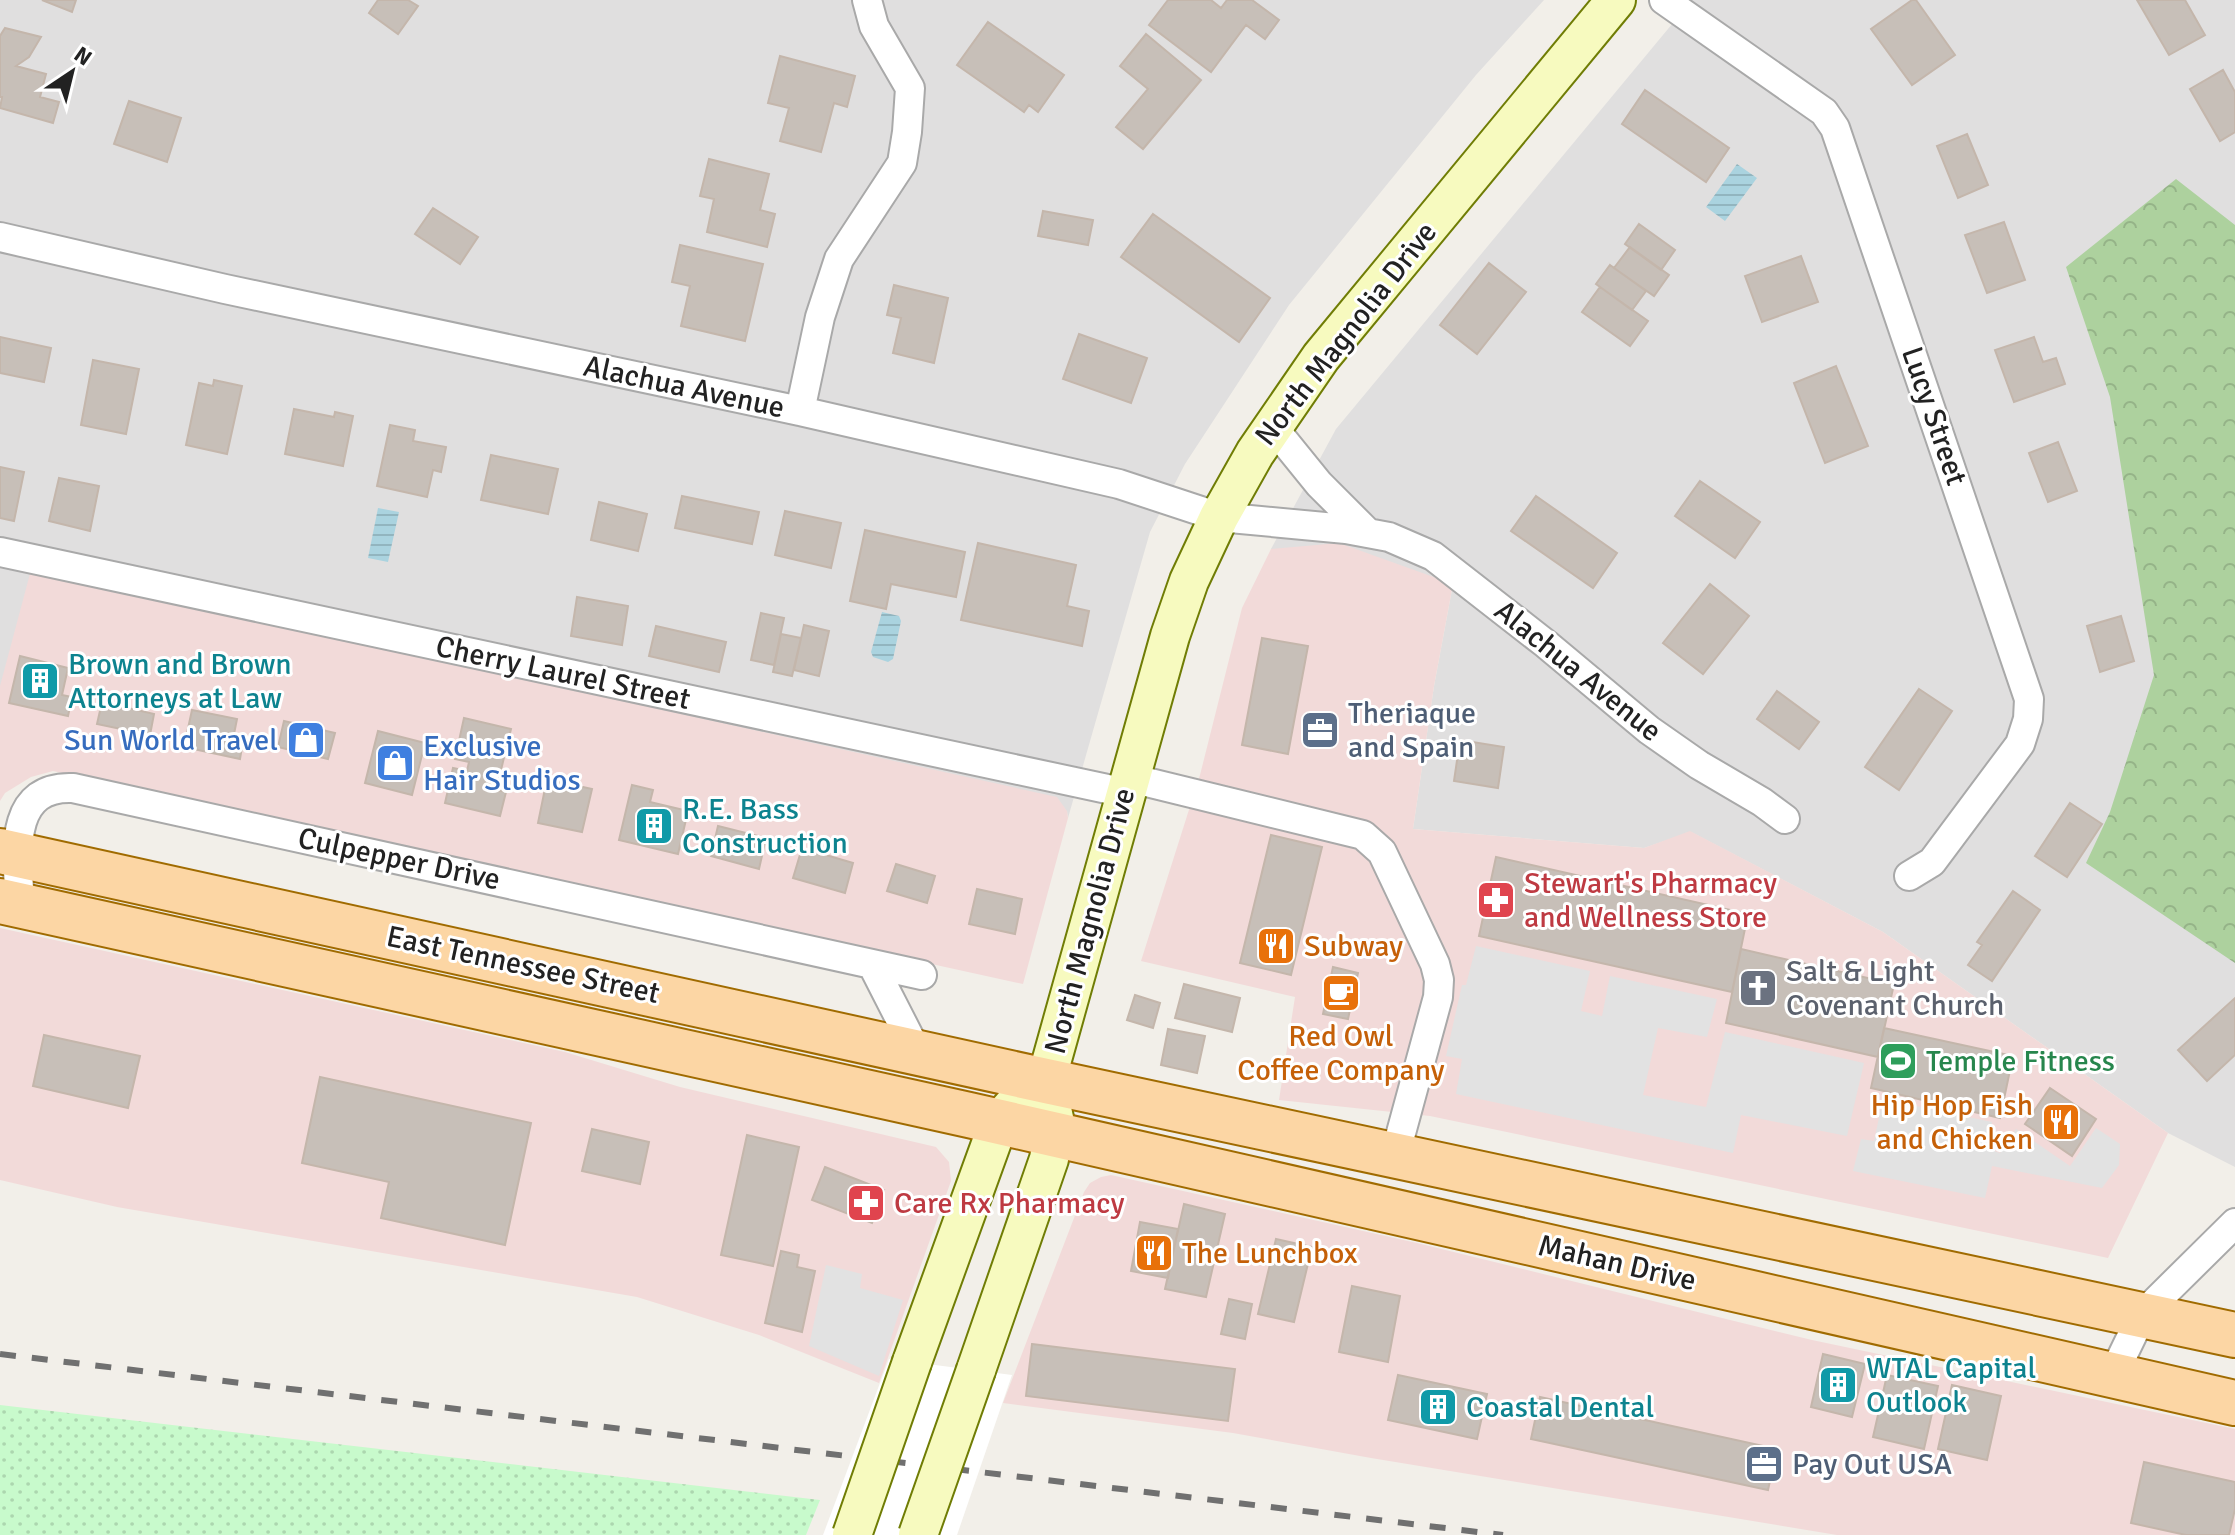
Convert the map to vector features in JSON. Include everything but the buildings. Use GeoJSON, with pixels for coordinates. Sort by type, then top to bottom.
{"type":"FeatureCollection","features":[{"type":"Feature","properties":{"kind":"main road","name":"North Magnolia Drive"},"geometry":{"type":"LineString","coordinates":[[918,1535],[1043,1179],[1054,1136],[1053,1108],[1046,1081],[1170,636],[1189,581],[1219,517],[1272,426],[1341,332],[1616,0]]}},
{"type":"Feature","properties":{"kind":"main road","name":"East Tennessee Street"},"geometry":{"type":"LineString","coordinates":[[9,853],[1046,1081]]}},
{"type":"Feature","properties":{"kind":"main road","name":"East Tennessee Street"},"geometry":{"type":"LineString","coordinates":[[10,903],[999,1122]]}},
{"type":"Feature","properties":{"kind":"main road"},"geometry":{"type":"LineString","coordinates":[[299,967],[311,953],[367,931]]}},
{"type":"Feature","properties":{"kind":"main road","name":"North Magnolia Drive"},"geometry":{"type":"LineString","coordinates":[[852,1535],[999,1122],[1019,1099],[1046,1081]]}},
{"type":"Feature","properties":{"kind":"main road","name":"Mahan Drive"},"geometry":{"type":"LineString","coordinates":[[1046,1081],[2235,1335]]}},
{"type":"Feature","properties":{"kind":"main road","name":"Mahan Drive"},"geometry":{"type":"LineString","coordinates":[[999,1122],[2235,1403]]}},
{"type":"Feature","properties":{"kind":"main road"},"geometry":{"type":"LineString","coordinates":[[1774,1298],[1787,1239]]}},
{"type":"Feature","properties":{"kind":"street"},"geometry":{"type":"LineString","coordinates":[[800,411],[820,317],[839,259],[902,163],[910,88],[874,26],[867,0]]}},
{"type":"Feature","properties":{"kind":"street","name":"Lucy Street"},"geometry":{"type":"LineString","coordinates":[[1664,0],[1824,112],[1835,128],[2029,699],[2028,719],[2020,744],[1932,862],[1909,876]]}},
{"type":"Feature","properties":{"kind":"street","name":"Alachua Avenue"},"geometry":{"type":"LineString","coordinates":[[0,237],[225,289],[800,411],[1119,484],[1219,517],[1389,537],[1433,556],[1649,730],[1785,819]]}},
{"type":"Feature","properties":{"kind":"street","name":"Alachua Avenue"},"geometry":{"type":"LineString","coordinates":[[1272,426],[1319,484],[1368,533]]}},
{"type":"Feature","properties":{"kind":"street","name":"Cherry Laurel Street"},"geometry":{"type":"LineString","coordinates":[[0,552],[1363,835],[1382,852],[1435,964],[1439,980],[1438,997],[1395,1155]]}},
{"type":"Feature","properties":{"kind":"street","name":"Culpepper Drive"},"geometry":{"type":"LineString","coordinates":[[10,903],[9,853],[23,815],[45,791],[73,788],[922,975]]}},
{"type":"Feature","properties":{"kind":"street"},"geometry":{"type":"LineString","coordinates":[[872,964],[917,1052]]}},
{"type":"Feature","properties":{"kind":"street"},"geometry":{"type":"LineString","coordinates":[[2113,1375],[2142,1315],[2235,1223]]}},
{"type":"Feature","properties":{"kind":"shaded area"},"geometry":{"type":"Polygon","coordinates":[[[0,0],[1544,0],[1476,75],[1289,305],[1185,464],[1150,532],[1068,818],[1067,811],[0,686],[0,0]]]}},
{"type":"Feature","properties":{"kind":"shaded area"},"geometry":{"type":"Polygon","coordinates":[[[1692,0],[2235,0],[2235,1167],[2168,1133],[1883,932],[1691,832],[1644,848],[1413,829],[1453,584],[1271,549],[1336,429],[1692,0]]]}},
{"type":"Feature","properties":{"kind":"shaded area"},"geometry":{"type":"Polygon","coordinates":[[[1339,543],[1453,584],[1413,829],[1644,848],[1690,831],[1883,932],[2168,1133],[2108,1258],[1430,1116],[1279,1100],[1295,997],[1141,961],[1200,775],[1242,608],[1271,549],[1339,543]]]}},
{"type":"Feature","properties":{"kind":"shaded area"},"geometry":{"type":"Polygon","coordinates":[[[31,570],[1057,797],[1068,818],[1023,984],[53,771],[31,777],[5,793],[0,801],[0,686],[31,570]]]}},
{"type":"Feature","properties":{"kind":"shaded area"},"geometry":{"type":"Polygon","coordinates":[[[0,928],[565,1052],[680,1087],[936,1147],[949,1162],[951,1181],[879,1383],[759,1335],[637,1297],[117,1207],[0,1180],[0,928]]]}},
{"type":"Feature","properties":{"kind":"shaded area"},"geometry":{"type":"Polygon","coordinates":[[[1476,946],[1590,971],[1581,1011],[1602,1016],[1610,976],[1717,999],[1707,1037],[1658,1028],[1643,1095],[1706,1107],[1725,1032],[1864,1063],[1847,1136],[1741,1115],[1733,1153],[1456,1094],[1462,1059],[1446,1056],[1462,985],[1466,985],[1476,946]]]}},
{"type":"Feature","properties":{"kind":"shaded area"},"geometry":{"type":"Polygon","coordinates":[[[1883,1099],[1992,1122],[1986,1148],[2000,1153],[2016,1129],[2070,1166],[2096,1128],[2120,1144],[2119,1165],[2102,1188],[1992,1166],[1985,1198],[1853,1171],[1861,1139],[1874,1141],[1883,1099]]]}},
{"type":"Feature","properties":{"kind":"shaded area"},"geometry":{"type":"Polygon","coordinates":[[[1111,1175],[1417,1243],[1812,1340],[2235,1429],[2235,1535],[1837,1535],[1233,1433],[1003,1403],[1084,1192],[1090,1183],[1111,1175]]]}},
{"type":"Feature","properties":{"kind":"shaded area"},"geometry":{"type":"Polygon","coordinates":[[[826,1265],[862,1274],[860,1288],[903,1300],[879,1376],[809,1346],[826,1265]]]}},
{"type":"Feature","properties":{"kind":"green space"},"geometry":{"type":"Polygon","coordinates":[[[2176,179],[2235,225],[2235,963],[2086,863],[2110,812],[2154,675],[2110,397],[2066,267],[2176,179]]]}},
{"type":"Feature","properties":{"kind":"green space"},"geometry":{"type":"Polygon","coordinates":[[[0,1405],[820,1500],[806,1535],[0,1535],[0,1405]]]}},
{"type":"Feature","properties":{"kind":"water"},"geometry":{"type":"Polygon","coordinates":[[[1737,164],[1757,178],[1725,221],[1706,207],[1737,164]]]}},
{"type":"Feature","properties":{"kind":"water"},"geometry":{"type":"Polygon","coordinates":[[[378,508],[399,512],[388,562],[368,558],[378,508]]]}},
{"type":"Feature","properties":{"kind":"water"},"geometry":{"type":"Polygon","coordinates":[[[882,612],[899,616],[901,621],[893,659],[888,662],[873,657],[871,652],[882,612]]]}},
{"type":"Feature","properties":{"kind":"pier"},"geometry":{"type":"Polygon","coordinates":[[[889,1359],[1012,1375],[957,1535],[823,1535],[889,1359]]]}},
{"type":"Feature","properties":{"kind":"railway"},"geometry":{"type":"LineString","coordinates":[[0,1354],[1503,1535]]}},
{"type":"Feature","properties":{"kind":"place","name":"Brown and Brown Attorneys at Law"},"geometry":{"type":"Point","coordinates":[40,681]}},
{"type":"Feature","properties":{"kind":"place","name":"Theriaque and Spain"},"geometry":{"type":"Point","coordinates":[1320,730]}},
{"type":"Feature","properties":{"kind":"place","name":"Sun World Travel"},"geometry":{"type":"Point","coordinates":[306,740]}},
{"type":"Feature","properties":{"kind":"place","name":"Exclusive Hair Studios"},"geometry":{"type":"Point","coordinates":[395,763]}},
{"type":"Feature","properties":{"kind":"place","name":"R.E. Bass Construction"},"geometry":{"type":"Point","coordinates":[654,826]}},
{"type":"Feature","properties":{"kind":"place","name":"Stewart's Pharmacy and Wellness Store"},"geometry":{"type":"Point","coordinates":[1496,900]}},
{"type":"Feature","properties":{"kind":"place","name":"Subway"},"geometry":{"type":"Point","coordinates":[1276,946]}},
{"type":"Feature","properties":{"kind":"place","name":"Salt & Light Covenant Church"},"geometry":{"type":"Point","coordinates":[1758,988]}},
{"type":"Feature","properties":{"kind":"place","name":"Red Owl Coffee Company"},"geometry":{"type":"Point","coordinates":[1341,993]}},
{"type":"Feature","properties":{"kind":"place","name":"Temple Fitness"},"geometry":{"type":"Point","coordinates":[1898,1061]}},
{"type":"Feature","properties":{"kind":"place","name":"Hip Hop Fish and Chicken"},"geometry":{"type":"Point","coordinates":[2061,1122]}},
{"type":"Feature","properties":{"kind":"place","name":"Care Rx Pharmacy"},"geometry":{"type":"Point","coordinates":[866,1203]}},
{"type":"Feature","properties":{"kind":"place","name":"The Lunchbox"},"geometry":{"type":"Point","coordinates":[1154,1253]}},
{"type":"Feature","properties":{"kind":"place","name":"WTAL Capital Outlook"},"geometry":{"type":"Point","coordinates":[1838,1385]}},
{"type":"Feature","properties":{"kind":"place","name":"Coastal Dental"},"geometry":{"type":"Point","coordinates":[1438,1407]}},
{"type":"Feature","properties":{"kind":"place","name":"Pay Out USA"},"geometry":{"type":"Point","coordinates":[1764,1464]}}]}
